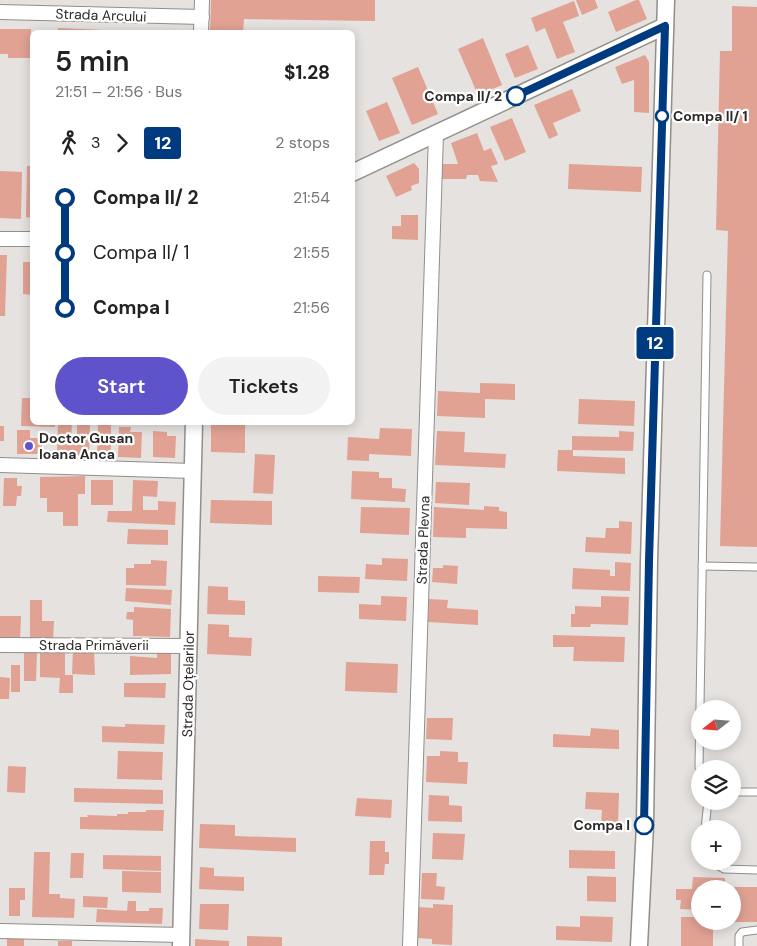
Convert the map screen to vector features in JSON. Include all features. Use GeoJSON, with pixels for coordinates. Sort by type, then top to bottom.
{"type":"FeatureCollection","features":[{"type":"Feature","properties":{"kind":"street"},"geometry":{"type":"LineString","coordinates":[[201,30],[202,0]]}},
{"type":"Feature","properties":{"kind":"street"},"geometry":{"type":"LineString","coordinates":[[639,946],[666,0]]}},
{"type":"Feature","properties":{"kind":"street","name":"Strada Arcului"},"geometry":{"type":"LineString","coordinates":[[0,12],[202,17]]}},
{"type":"Feature","properties":{"kind":"street"},"geometry":{"type":"LineString","coordinates":[[355,172],[665,26]]}},
{"type":"Feature","properties":{"kind":"street","name":"Strada Plevna"},"geometry":{"type":"LineString","coordinates":[[410,946],[436,134]]}},
{"type":"Feature","properties":{"kind":"street"},"geometry":{"type":"LineString","coordinates":[[0,239],[30,239]]}},
{"type":"Feature","properties":{"kind":"street","name":"Strada Oțelarilor"},"geometry":{"type":"LineString","coordinates":[[181,941],[194,425]]}},
{"type":"Feature","properties":{"kind":"street"},"geometry":{"type":"LineString","coordinates":[[0,465],[193,471]]}},
{"type":"Feature","properties":{"kind":"street","name":"Strada Primăverii"},"geometry":{"type":"LineString","coordinates":[[0,645],[189,646]]}},
{"type":"Feature","properties":{"kind":"street"},"geometry":{"type":"LineString","coordinates":[[0,931],[181,941]]}},
{"type":"Feature","properties":{"kind":"lane"},"geometry":{"type":"LineString","coordinates":[[699,760],[707,275]]}},
{"type":"Feature","properties":{"kind":"lane"},"geometry":{"type":"LineString","coordinates":[[702,566],[757,567]]}},
{"type":"Feature","properties":{"kind":"lane"},"geometry":{"type":"LineString","coordinates":[[741,792],[757,792]]}},
{"type":"Feature","properties":{"kind":"lane"},"geometry":{"type":"LineString","coordinates":[[741,870],[757,870]]}},
{"type":"Feature","properties":{"kind":"lane"},"geometry":{"type":"LineString","coordinates":[[738,946],[739,936],[742,932],[757,930]]}},
{"type":"Feature","properties":{"kind":"building"},"geometry":{"type":"Polygon","coordinates":[[[211,0],[375,0],[375,21],[244,19],[243,30],[210,30],[211,0]]]}},
{"type":"Feature","properties":{"kind":"building"},"geometry":{"type":"Polygon","coordinates":[[[576,0],[595,0],[598,8],[582,15],[576,0]]]}},
{"type":"Feature","properties":{"kind":"building"},"geometry":{"type":"Polygon","coordinates":[[[639,0],[647,19],[616,32],[608,12],[639,0]]]}},
{"type":"Feature","properties":{"kind":"building"},"geometry":{"type":"Polygon","coordinates":[[[574,1],[579,16],[563,22],[575,52],[557,59],[545,28],[536,32],[531,18],[574,1]]]}},
{"type":"Feature","properties":{"kind":"building"},"geometry":{"type":"Polygon","coordinates":[[[732,6],[757,7],[757,547],[720,546],[728,231],[716,230],[720,51],[732,51],[732,6]]]}},
{"type":"Feature","properties":{"kind":"building"},"geometry":{"type":"Polygon","coordinates":[[[58,28],[105,30],[58,30],[58,28]]]}},
{"type":"Feature","properties":{"kind":"building"},"geometry":{"type":"Polygon","coordinates":[[[0,29],[31,29],[30,58],[8,58],[8,54],[0,54],[0,29]]]}},
{"type":"Feature","properties":{"kind":"building"},"geometry":{"type":"Polygon","coordinates":[[[483,38],[502,85],[478,95],[458,49],[483,38]]]}},
{"type":"Feature","properties":{"kind":"building"},"geometry":{"type":"Polygon","coordinates":[[[528,45],[538,69],[515,78],[505,54],[528,45]]]}},
{"type":"Feature","properties":{"kind":"building"},"geometry":{"type":"Polygon","coordinates":[[[645,55],[649,62],[649,113],[634,112],[634,80],[622,84],[615,67],[645,55]]]}},
{"type":"Feature","properties":{"kind":"building"},"geometry":{"type":"Polygon","coordinates":[[[418,67],[438,114],[412,125],[392,78],[418,67]]]}},
{"type":"Feature","properties":{"kind":"building"},"geometry":{"type":"Polygon","coordinates":[[[572,89],[581,111],[553,123],[558,135],[549,139],[534,105],[572,89]]]}},
{"type":"Feature","properties":{"kind":"building"},"geometry":{"type":"Polygon","coordinates":[[[387,102],[400,133],[379,141],[366,111],[387,102]]]}},
{"type":"Feature","properties":{"kind":"building"},"geometry":{"type":"Polygon","coordinates":[[[512,118],[526,152],[505,161],[490,127],[512,118]]]}},
{"type":"Feature","properties":{"kind":"building"},"geometry":{"type":"Polygon","coordinates":[[[477,133],[484,151],[491,148],[498,164],[491,166],[498,182],[480,181],[478,175],[467,175],[466,179],[441,179],[442,164],[458,164],[451,143],[477,133]]]}},
{"type":"Feature","properties":{"kind":"building"},"geometry":{"type":"Polygon","coordinates":[[[414,163],[419,169],[419,183],[411,186],[412,190],[396,197],[386,176],[414,163]]]}},
{"type":"Feature","properties":{"kind":"building"},"geometry":{"type":"Polygon","coordinates":[[[569,164],[642,167],[641,192],[568,189],[569,164]]]}},
{"type":"Feature","properties":{"kind":"building"},"geometry":{"type":"Polygon","coordinates":[[[27,166],[30,166],[30,218],[26,217],[27,166]]]}},
{"type":"Feature","properties":{"kind":"building"},"geometry":{"type":"Polygon","coordinates":[[[0,171],[22,172],[21,219],[0,218],[0,171]]]}},
{"type":"Feature","properties":{"kind":"building"},"geometry":{"type":"Polygon","coordinates":[[[401,215],[418,215],[418,240],[392,239],[392,226],[401,226],[401,215]]]}},
{"type":"Feature","properties":{"kind":"building"},"geometry":{"type":"Polygon","coordinates":[[[0,255],[7,255],[5,316],[0,316],[0,255]]]}},
{"type":"Feature","properties":{"kind":"building"},"geometry":{"type":"Polygon","coordinates":[[[23,262],[30,262],[30,295],[23,294],[23,262]]]}},
{"type":"Feature","properties":{"kind":"building"},"geometry":{"type":"Polygon","coordinates":[[[480,383],[515,384],[515,400],[485,399],[485,418],[437,416],[438,391],[480,393],[480,383]]]}},
{"type":"Feature","properties":{"kind":"building"},"geometry":{"type":"Polygon","coordinates":[[[22,398],[30,398],[30,425],[55,425],[55,427],[21,426],[22,398]]]}},
{"type":"Feature","properties":{"kind":"building"},"geometry":{"type":"Polygon","coordinates":[[[579,399],[635,401],[634,426],[578,424],[579,399]]]}},
{"type":"Feature","properties":{"kind":"building"},"geometry":{"type":"Polygon","coordinates":[[[58,425],[72,425],[71,443],[77,444],[77,425],[90,425],[89,456],[57,455],[58,425]]]}},
{"type":"Feature","properties":{"kind":"building"},"geometry":{"type":"Polygon","coordinates":[[[98,425],[111,425],[111,457],[97,457],[98,425]]]}},
{"type":"Feature","properties":{"kind":"building"},"geometry":{"type":"Polygon","coordinates":[[[211,425],[245,425],[245,453],[211,452],[211,425]]]}},
{"type":"Feature","properties":{"kind":"building"},"geometry":{"type":"Polygon","coordinates":[[[0,426],[4,426],[4,441],[0,441],[0,426]]]}},
{"type":"Feature","properties":{"kind":"building"},"geometry":{"type":"Polygon","coordinates":[[[119,427],[131,427],[130,432],[142,432],[141,458],[118,457],[119,427]]]}},
{"type":"Feature","properties":{"kind":"building"},"geometry":{"type":"Polygon","coordinates":[[[380,428],[412,429],[411,456],[369,454],[369,461],[347,460],[348,437],[379,439],[380,428]]]}},
{"type":"Feature","properties":{"kind":"building","name":"Doctor Gusan Ioana Anca"},"geometry":{"type":"Polygon","coordinates":[[[17,430],[30,430],[30,438],[42,438],[42,454],[17,454],[17,430]]]}},
{"type":"Feature","properties":{"kind":"building"},"geometry":{"type":"Polygon","coordinates":[[[153,431],[167,432],[167,436],[176,436],[175,458],[153,457],[153,431]]]}},
{"type":"Feature","properties":{"kind":"building"},"geometry":{"type":"Polygon","coordinates":[[[437,431],[465,432],[464,452],[506,454],[505,468],[435,465],[437,431]]]}},
{"type":"Feature","properties":{"kind":"building"},"geometry":{"type":"Polygon","coordinates":[[[619,431],[634,432],[633,451],[572,450],[572,436],[619,437],[619,431]]]}},
{"type":"Feature","properties":{"kind":"building"},"geometry":{"type":"Polygon","coordinates":[[[558,450],[573,450],[573,456],[625,458],[625,474],[557,471],[558,450]]]}},
{"type":"Feature","properties":{"kind":"building"},"geometry":{"type":"Polygon","coordinates":[[[255,454],[275,455],[273,494],[253,493],[255,454]]]}},
{"type":"Feature","properties":{"kind":"building"},"geometry":{"type":"Polygon","coordinates":[[[352,471],[379,472],[379,478],[392,478],[392,488],[406,489],[405,502],[351,499],[352,471]]]}},
{"type":"Feature","properties":{"kind":"building"},"geometry":{"type":"Polygon","coordinates":[[[85,476],[85,494],[78,494],[78,526],[63,526],[63,512],[47,512],[47,498],[40,498],[40,477],[85,476]]]}},
{"type":"Feature","properties":{"kind":"building"},"geometry":{"type":"Polygon","coordinates":[[[4,478],[17,478],[17,486],[22,486],[21,496],[17,496],[16,506],[3,506],[4,478]]]}},
{"type":"Feature","properties":{"kind":"building"},"geometry":{"type":"Polygon","coordinates":[[[91,480],[113,480],[113,505],[91,505],[91,480]]]}},
{"type":"Feature","properties":{"kind":"building"},"geometry":{"type":"Polygon","coordinates":[[[133,480],[158,481],[157,497],[143,496],[143,510],[158,510],[158,501],[176,502],[175,525],[107,522],[108,511],[132,511],[133,480]]]}},
{"type":"Feature","properties":{"kind":"building"},"geometry":{"type":"Polygon","coordinates":[[[436,482],[470,483],[469,505],[435,503],[436,482]]]}},
{"type":"Feature","properties":{"kind":"building"},"geometry":{"type":"Polygon","coordinates":[[[211,500],[272,501],[272,525],[210,523],[211,500]]]}},
{"type":"Feature","properties":{"kind":"building"},"geometry":{"type":"Polygon","coordinates":[[[484,506],[499,507],[499,511],[507,512],[507,529],[466,528],[466,538],[433,537],[434,507],[484,510],[484,506]]]}},
{"type":"Feature","properties":{"kind":"building"},"geometry":{"type":"Polygon","coordinates":[[[361,507],[410,508],[409,535],[360,533],[361,507]]]}},
{"type":"Feature","properties":{"kind":"building"},"geometry":{"type":"Polygon","coordinates":[[[619,521],[632,522],[631,554],[585,552],[586,537],[605,538],[606,528],[619,528],[619,521]]]}},
{"type":"Feature","properties":{"kind":"building"},"geometry":{"type":"Polygon","coordinates":[[[128,529],[168,530],[168,545],[127,544],[128,529]]]}},
{"type":"Feature","properties":{"kind":"building"},"geometry":{"type":"Polygon","coordinates":[[[382,558],[408,559],[407,581],[365,579],[366,564],[382,565],[382,558]]]}},
{"type":"Feature","properties":{"kind":"building"},"geometry":{"type":"Polygon","coordinates":[[[151,560],[167,561],[166,586],[126,585],[126,568],[134,568],[134,564],[151,564],[151,560]]]}},
{"type":"Feature","properties":{"kind":"building"},"geometry":{"type":"Polygon","coordinates":[[[615,562],[631,563],[630,591],[572,589],[573,568],[610,570],[610,576],[615,576],[615,562]]]}},
{"type":"Feature","properties":{"kind":"building"},"geometry":{"type":"Polygon","coordinates":[[[443,565],[458,566],[457,584],[432,582],[433,568],[443,568],[443,565]]]}},
{"type":"Feature","properties":{"kind":"building"},"geometry":{"type":"Polygon","coordinates":[[[318,576],[360,577],[359,593],[318,592],[318,576]]]}},
{"type":"Feature","properties":{"kind":"building"},"geometry":{"type":"Polygon","coordinates":[[[208,586],[228,587],[228,600],[245,601],[245,615],[207,614],[208,586]]]}},
{"type":"Feature","properties":{"kind":"building"},"geometry":{"type":"Polygon","coordinates":[[[126,588],[172,590],[171,605],[125,601],[126,588]]]}},
{"type":"Feature","properties":{"kind":"building"},"geometry":{"type":"Polygon","coordinates":[[[381,596],[407,597],[406,621],[359,619],[359,604],[381,605],[381,596]]]}},
{"type":"Feature","properties":{"kind":"building"},"geometry":{"type":"Polygon","coordinates":[[[601,596],[629,597],[628,625],[591,624],[590,627],[571,627],[571,614],[575,614],[575,606],[601,607],[601,596]]]}},
{"type":"Feature","properties":{"kind":"building"},"geometry":{"type":"Polygon","coordinates":[[[429,599],[448,600],[447,608],[478,610],[478,625],[428,622],[429,599]]]}},
{"type":"Feature","properties":{"kind":"building"},"geometry":{"type":"Polygon","coordinates":[[[30,600],[42,600],[42,621],[54,621],[53,640],[30,640],[30,600]]]}},
{"type":"Feature","properties":{"kind":"building"},"geometry":{"type":"Polygon","coordinates":[[[134,607],[171,609],[170,637],[133,636],[133,620],[126,619],[127,612],[134,612],[134,607]]]}},
{"type":"Feature","properties":{"kind":"building"},"geometry":{"type":"Polygon","coordinates":[[[0,616],[21,616],[20,641],[0,641],[0,616]]]}},
{"type":"Feature","properties":{"kind":"building"},"geometry":{"type":"Polygon","coordinates":[[[208,624],[229,625],[229,637],[252,638],[251,656],[207,654],[208,624]]]}},
{"type":"Feature","properties":{"kind":"building"},"geometry":{"type":"Polygon","coordinates":[[[553,635],[625,637],[624,662],[573,661],[574,647],[553,647],[553,635]]]}},
{"type":"Feature","properties":{"kind":"building"},"geometry":{"type":"Polygon","coordinates":[[[73,650],[94,651],[95,675],[72,674],[73,650]]]}},
{"type":"Feature","properties":{"kind":"building"},"geometry":{"type":"Polygon","coordinates":[[[24,651],[37,651],[36,681],[24,681],[24,651]]]}},
{"type":"Feature","properties":{"kind":"building"},"geometry":{"type":"Polygon","coordinates":[[[40,651],[65,651],[65,675],[73,675],[73,693],[59,693],[60,678],[40,677],[40,651]]]}},
{"type":"Feature","properties":{"kind":"building"},"geometry":{"type":"Polygon","coordinates":[[[157,652],[171,652],[171,674],[130,675],[130,656],[157,658],[157,652]]]}},
{"type":"Feature","properties":{"kind":"building"},"geometry":{"type":"Polygon","coordinates":[[[346,662],[398,664],[397,693],[345,691],[346,662]]]}},
{"type":"Feature","properties":{"kind":"building"},"geometry":{"type":"Polygon","coordinates":[[[11,665],[20,665],[20,692],[11,692],[11,665]]]}},
{"type":"Feature","properties":{"kind":"building"},"geometry":{"type":"Polygon","coordinates":[[[0,677],[10,678],[9,699],[0,699],[0,677]]]}},
{"type":"Feature","properties":{"kind":"building"},"geometry":{"type":"Polygon","coordinates":[[[124,683],[166,683],[165,698],[124,697],[124,683]]]}},
{"type":"Feature","properties":{"kind":"building"},"geometry":{"type":"Polygon","coordinates":[[[427,718],[453,718],[452,740],[426,739],[427,718]]]}},
{"type":"Feature","properties":{"kind":"building"},"geometry":{"type":"Polygon","coordinates":[[[125,724],[165,725],[164,744],[102,742],[102,726],[125,727],[125,724]]]}},
{"type":"Feature","properties":{"kind":"building"},"geometry":{"type":"Polygon","coordinates":[[[591,728],[619,730],[619,749],[553,747],[553,734],[590,736],[591,728]]]}},
{"type":"Feature","properties":{"kind":"building"},"geometry":{"type":"Polygon","coordinates":[[[118,751],[163,752],[162,780],[117,779],[118,751]]]}},
{"type":"Feature","properties":{"kind":"building"},"geometry":{"type":"Polygon","coordinates":[[[440,751],[458,752],[458,762],[468,762],[467,784],[426,782],[427,756],[440,756],[440,751]]]}},
{"type":"Feature","properties":{"kind":"building"},"geometry":{"type":"Polygon","coordinates":[[[8,766],[26,767],[25,793],[7,792],[8,766]]]}},
{"type":"Feature","properties":{"kind":"building"},"geometry":{"type":"Polygon","coordinates":[[[74,788],[163,790],[163,804],[74,802],[74,788]]]}},
{"type":"Feature","properties":{"kind":"building"},"geometry":{"type":"Polygon","coordinates":[[[586,792],[619,793],[618,825],[601,824],[602,810],[585,809],[586,792]]]}},
{"type":"Feature","properties":{"kind":"building"},"geometry":{"type":"Polygon","coordinates":[[[429,795],[449,796],[449,805],[462,806],[462,822],[428,821],[429,795]]]}},
{"type":"Feature","properties":{"kind":"building"},"geometry":{"type":"Polygon","coordinates":[[[357,798],[392,800],[391,818],[355,816],[357,798]]]}},
{"type":"Feature","properties":{"kind":"building"},"geometry":{"type":"Polygon","coordinates":[[[146,810],[164,810],[163,831],[80,829],[80,817],[88,817],[87,815],[117,816],[117,814],[128,814],[128,812],[146,812],[146,810]]]}},
{"type":"Feature","properties":{"kind":"building"},"geometry":{"type":"Polygon","coordinates":[[[200,824],[235,825],[235,836],[296,838],[296,852],[199,848],[200,824]]]}},
{"type":"Feature","properties":{"kind":"building"},"geometry":{"type":"Polygon","coordinates":[[[433,833],[465,834],[463,860],[432,859],[433,833]]]}},
{"type":"Feature","properties":{"kind":"building"},"geometry":{"type":"Polygon","coordinates":[[[370,841],[385,841],[385,852],[389,852],[389,864],[385,864],[384,875],[369,875],[370,841]]]}},
{"type":"Feature","properties":{"kind":"building"},"geometry":{"type":"Polygon","coordinates":[[[569,850],[615,851],[615,869],[569,868],[569,850]]]}},
{"type":"Feature","properties":{"kind":"building"},"geometry":{"type":"Polygon","coordinates":[[[34,852],[50,852],[49,894],[60,894],[60,898],[75,899],[74,918],[32,917],[34,852]]]}},
{"type":"Feature","properties":{"kind":"building"},"geometry":{"type":"Polygon","coordinates":[[[71,853],[84,853],[83,878],[70,878],[71,853]]]}},
{"type":"Feature","properties":{"kind":"building"},"geometry":{"type":"Polygon","coordinates":[[[103,855],[161,856],[161,871],[103,869],[103,855]]]}},
{"type":"Feature","properties":{"kind":"building"},"geometry":{"type":"Polygon","coordinates":[[[200,867],[214,868],[214,876],[244,877],[244,891],[199,889],[200,867]]]}},
{"type":"Feature","properties":{"kind":"building"},"geometry":{"type":"Polygon","coordinates":[[[122,871],[161,872],[161,893],[122,892],[122,871]]]}},
{"type":"Feature","properties":{"kind":"building"},"geometry":{"type":"Polygon","coordinates":[[[422,873],[437,873],[436,886],[445,887],[444,900],[421,899],[422,873]]]}},
{"type":"Feature","properties":{"kind":"building"},"geometry":{"type":"Polygon","coordinates":[[[587,876],[616,877],[616,902],[587,901],[587,876]]]}},
{"type":"Feature","properties":{"kind":"building"},"geometry":{"type":"Polygon","coordinates":[[[693,877],[725,878],[725,880],[693,880],[693,877]]]}},
{"type":"Feature","properties":{"kind":"building"},"geometry":{"type":"Polygon","coordinates":[[[741,887],[757,887],[757,922],[741,922],[741,887]]]}},
{"type":"Feature","properties":{"kind":"building"},"geometry":{"type":"Polygon","coordinates":[[[9,888],[25,888],[25,900],[20,900],[20,916],[9,916],[9,888]]]}},
{"type":"Feature","properties":{"kind":"building"},"geometry":{"type":"Polygon","coordinates":[[[676,889],[691,889],[691,910],[680,909],[681,900],[676,900],[676,889]]]}},
{"type":"Feature","properties":{"kind":"building"},"geometry":{"type":"Polygon","coordinates":[[[83,896],[108,897],[107,908],[83,907],[83,896]]]}},
{"type":"Feature","properties":{"kind":"building"},"geometry":{"type":"Polygon","coordinates":[[[128,901],[136,901],[136,911],[149,911],[149,908],[163,908],[162,924],[96,922],[97,909],[127,911],[128,901]]]}},
{"type":"Feature","properties":{"kind":"building"},"geometry":{"type":"Polygon","coordinates":[[[200,904],[229,904],[228,930],[199,929],[200,904]]]}},
{"type":"Feature","properties":{"kind":"building"},"geometry":{"type":"Polygon","coordinates":[[[433,904],[453,905],[452,945],[432,944],[432,939],[417,938],[419,907],[433,908],[433,904]]]}},
{"type":"Feature","properties":{"kind":"building"},"geometry":{"type":"Polygon","coordinates":[[[580,916],[613,917],[612,942],[556,940],[556,926],[580,927],[580,916]]]}},
{"type":"Feature","properties":{"kind":"building"},"geometry":{"type":"Polygon","coordinates":[[[681,917],[691,917],[691,930],[713,930],[713,946],[681,946],[681,917]]]}},
{"type":"Feature","properties":{"kind":"building"},"geometry":{"type":"Polygon","coordinates":[[[247,936],[282,937],[282,946],[247,946],[247,936]]]}},
{"type":"Feature","properties":{"kind":"building"},"geometry":{"type":"Polygon","coordinates":[[[7,938],[24,939],[24,946],[7,946],[7,938]]]}},
{"type":"Feature","properties":{"kind":"building"},"geometry":{"type":"Polygon","coordinates":[[[195,939],[229,941],[229,946],[195,946],[195,939]]]}},
{"type":"Feature","properties":{"kind":"building"},"geometry":{"type":"Polygon","coordinates":[[[58,941],[72,941],[72,946],[58,946],[58,941]]]}},
{"type":"Feature","properties":{"kind":"bus line","name":"12"},"geometry":{"type":"LineString","coordinates":[[516,96],[665,26],[649,561],[644,825]]}},
{"type":"Feature","properties":{"kind":"place","name":"Compa II/ 2"},"geometry":{"type":"Point","coordinates":[516,96]}},
{"type":"Feature","properties":{"kind":"place","name":"Compa II/ 1"},"geometry":{"type":"Point","coordinates":[662,116]}},
{"type":"Feature","properties":{"kind":"place","name":"Doctor Gusan Ioana Anca"},"geometry":{"type":"Point","coordinates":[29,446]}},
{"type":"Feature","properties":{"kind":"place","name":"Compa I"},"geometry":{"type":"Point","coordinates":[644,825]}}]}
